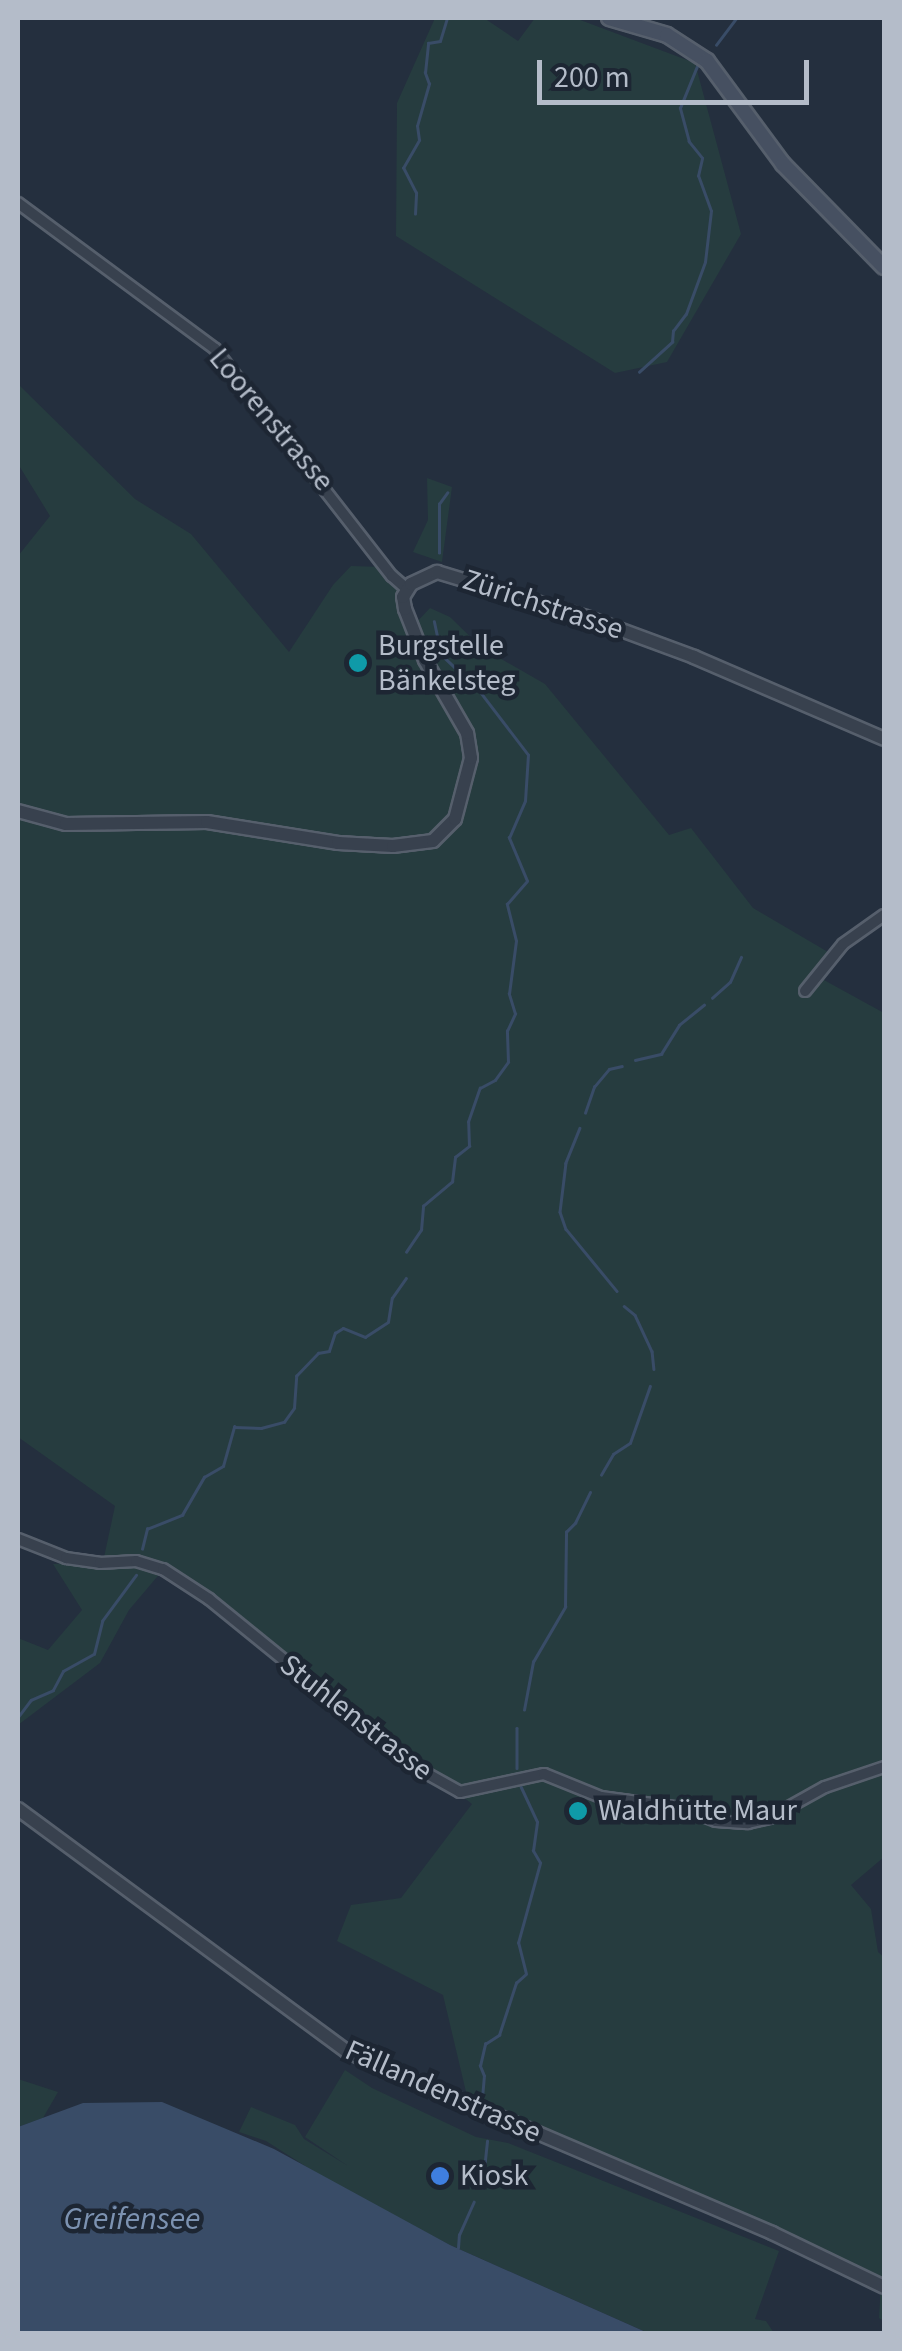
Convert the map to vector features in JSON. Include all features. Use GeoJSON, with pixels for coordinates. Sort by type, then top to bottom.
{"type":"FeatureCollection","features":[{"type":"Feature","properties":{"kind":"main road"},"geometry":{"type":"LineString","coordinates":[[608,18],[668,35],[707,62],[782,164],[884,267]]}},
{"type":"Feature","properties":{"kind":"street","name":"Loorenstrasse"},"geometry":{"type":"LineString","coordinates":[[18,203],[215,349],[392,576],[407,588]]}},
{"type":"Feature","properties":{"kind":"street","name":"Zürichstrasse"},"geometry":{"type":"LineString","coordinates":[[407,588],[416,579],[437,572],[586,616],[694,657],[884,739]]}},
{"type":"Feature","properties":{"kind":"street"},"geometry":{"type":"LineString","coordinates":[[18,810],[66,824],[207,822],[338,843],[392,846],[433,841],[455,819],[472,758],[467,733],[425,660],[404,609],[407,588]]}},
{"type":"Feature","properties":{"kind":"street"},"geometry":{"type":"LineString","coordinates":[[805,991],[843,944],[884,914]]}},
{"type":"Feature","properties":{"kind":"street","name":"Stuhlenstrasse"},"geometry":{"type":"LineString","coordinates":[[18,1539],[66,1558],[152,1563],[163,1569],[208,1600],[417,1768],[460,1792],[544,1774],[601,1796],[682,1808],[716,1821],[748,1823],[769,1818],[825,1787],[884,1767]]}},
{"type":"Feature","properties":{"kind":"street","name":"Fällandenstrasse"},"geometry":{"type":"LineString","coordinates":[[18,1809],[348,2052],[803,2248],[884,2288]]}},
{"type":"Feature","properties":{"kind":"green space"},"geometry":{"type":"Polygon","coordinates":[[[435,18],[484,18],[518,41],[535,18],[575,18],[695,63],[741,234],[667,362],[615,373],[396,236],[397,103],[435,18]]]}},
{"type":"Feature","properties":{"kind":"green space"},"geometry":{"type":"Polygon","coordinates":[[[18,384],[135,499],[191,534],[289,652],[333,585],[351,566],[381,567],[395,583],[411,628],[430,608],[450,617],[482,648],[545,684],[669,835],[691,828],[753,908],[828,952],[813,974],[884,1013],[884,1857],[851,1885],[871,1909],[878,1952],[884,1957],[884,2321],[879,2318],[881,2283],[467,2096],[443,1995],[337,1941],[351,1905],[401,1898],[472,1804],[168,1564],[129,1610],[100,1663],[18,1725],[18,1638],[48,1650],[82,1610],[53,1564],[103,1562],[115,1506],[18,1437],[18,556],[50,516],[18,464],[18,384]]]}},
{"type":"Feature","properties":{"kind":"green space"},"geometry":{"type":"Polygon","coordinates":[[[427,478],[452,487],[442,562],[413,552],[428,520],[427,478]]]}},
{"type":"Feature","properties":{"kind":"green space"},"geometry":{"type":"Polygon","coordinates":[[[345,2070],[372,2088],[476,2137],[508,2143],[779,2251],[755,2319],[766,2321],[774,2333],[648,2333],[450,2245],[335,2185],[266,2141],[239,2132],[251,2107],[295,2125],[304,2139],[348,2166],[305,2137],[345,2070]]]}},
{"type":"Feature","properties":{"kind":"green space"},"geometry":{"type":"Polygon","coordinates":[[[18,2079],[58,2092],[43,2118],[18,2127],[18,2079]]]}},
{"type":"Feature","properties":{"kind":"water","name":"Greifensee"},"geometry":{"type":"Polygon","coordinates":[[[162,2102],[274,2149],[450,2245],[648,2333],[18,2333],[18,2127],[83,2103],[162,2102]]]}},
{"type":"Feature","properties":{"kind":"waterway"},"geometry":{"type":"LineString","coordinates":[[415,214],[416,193],[403,168],[419,140],[417,126],[429,84],[425,73],[428,43],[440,41],[447,18]]}},
{"type":"Feature","properties":{"kind":"waterway"},"geometry":{"type":"LineString","coordinates":[[716,45],[736,18]]}},
{"type":"Feature","properties":{"kind":"waterway"},"geometry":{"type":"LineString","coordinates":[[639,372],[672,342],[673,331],[686,314],[705,262],[711,211],[698,176],[702,158],[689,142],[680,108],[698,64]]}},
{"type":"Feature","properties":{"kind":"waterway"},"geometry":{"type":"LineString","coordinates":[[439,553],[439,504],[447,493]]}},
{"type":"Feature","properties":{"kind":"waterway"},"geometry":{"type":"LineString","coordinates":[[406,1252],[421,1230],[423,1206],[452,1182],[455,1157],[469,1146],[468,1122],[480,1088],[495,1080],[508,1062],[507,1031],[515,1014],[509,994],[516,941],[507,904],[527,881],[509,838],[525,801],[528,755],[479,691],[441,655],[434,622]]}},
{"type":"Feature","properties":{"kind":"waterway"},"geometry":{"type":"LineString","coordinates":[[712,998],[730,982],[741,957]]}},
{"type":"Feature","properties":{"kind":"waterway"},"geometry":{"type":"LineString","coordinates":[[635,1060],[661,1054],[679,1025],[704,1005]]}},
{"type":"Feature","properties":{"kind":"waterway"},"geometry":{"type":"LineString","coordinates":[[585,1113],[594,1087],[609,1069],[622,1066]]}},
{"type":"Feature","properties":{"kind":"waterway"},"geometry":{"type":"LineString","coordinates":[[580,1128],[566,1163],[560,1212],[566,1229],[617,1291]]}},
{"type":"Feature","properties":{"kind":"waterway"},"geometry":{"type":"LineString","coordinates":[[142,1549],[147,1529],[182,1515],[204,1477],[223,1466],[234,1427],[261,1428],[284,1422],[294,1408],[296,1376],[318,1353],[329,1351],[335,1333],[343,1328],[365,1337],[388,1322],[392,1298],[406,1278]]}},
{"type":"Feature","properties":{"kind":"waterway"},"geometry":{"type":"LineString","coordinates":[[624,1306],[635,1315],[652,1351],[654,1369]]}},
{"type":"Feature","properties":{"kind":"waterway"},"geometry":{"type":"LineString","coordinates":[[601,1475],[613,1454],[630,1443],[650,1386]]}},
{"type":"Feature","properties":{"kind":"waterway"},"geometry":{"type":"LineString","coordinates":[[524,1710],[533,1662],[565,1607],[566,1532],[575,1523],[590,1492]]}},
{"type":"Feature","properties":{"kind":"waterway"},"geometry":{"type":"LineString","coordinates":[[18,1717],[31,1700],[53,1690],[63,1671],[94,1654],[102,1621],[136,1575]]}},
{"type":"Feature","properties":{"kind":"waterway"},"geometry":{"type":"LineString","coordinates":[[517,1728],[517,1768]]}},
{"type":"Feature","properties":{"kind":"waterway"},"geometry":{"type":"LineString","coordinates":[[482,2098],[484,2076],[480,2066],[485,2044],[499,2035],[516,1983],[526,1974],[518,1943],[540,1863],[533,1851],[537,1822],[521,1788]]}},
{"type":"Feature","properties":{"kind":"waterway"},"geometry":{"type":"LineString","coordinates":[[482,2188],[487,2141]]}},
{"type":"Feature","properties":{"kind":"waterway"},"geometry":{"type":"LineString","coordinates":[[458,2248],[459,2235],[474,2202]]}},
{"type":"Feature","properties":{"kind":"place","name":"Burgstelle Bänkelsteg"},"geometry":{"type":"Point","coordinates":[358,663]}},
{"type":"Feature","properties":{"kind":"place","name":"Waldhütte Maur"},"geometry":{"type":"Point","coordinates":[578,1811]}},
{"type":"Feature","properties":{"kind":"place","name":"Kiosk"},"geometry":{"type":"Point","coordinates":[440,2176]}}]}
